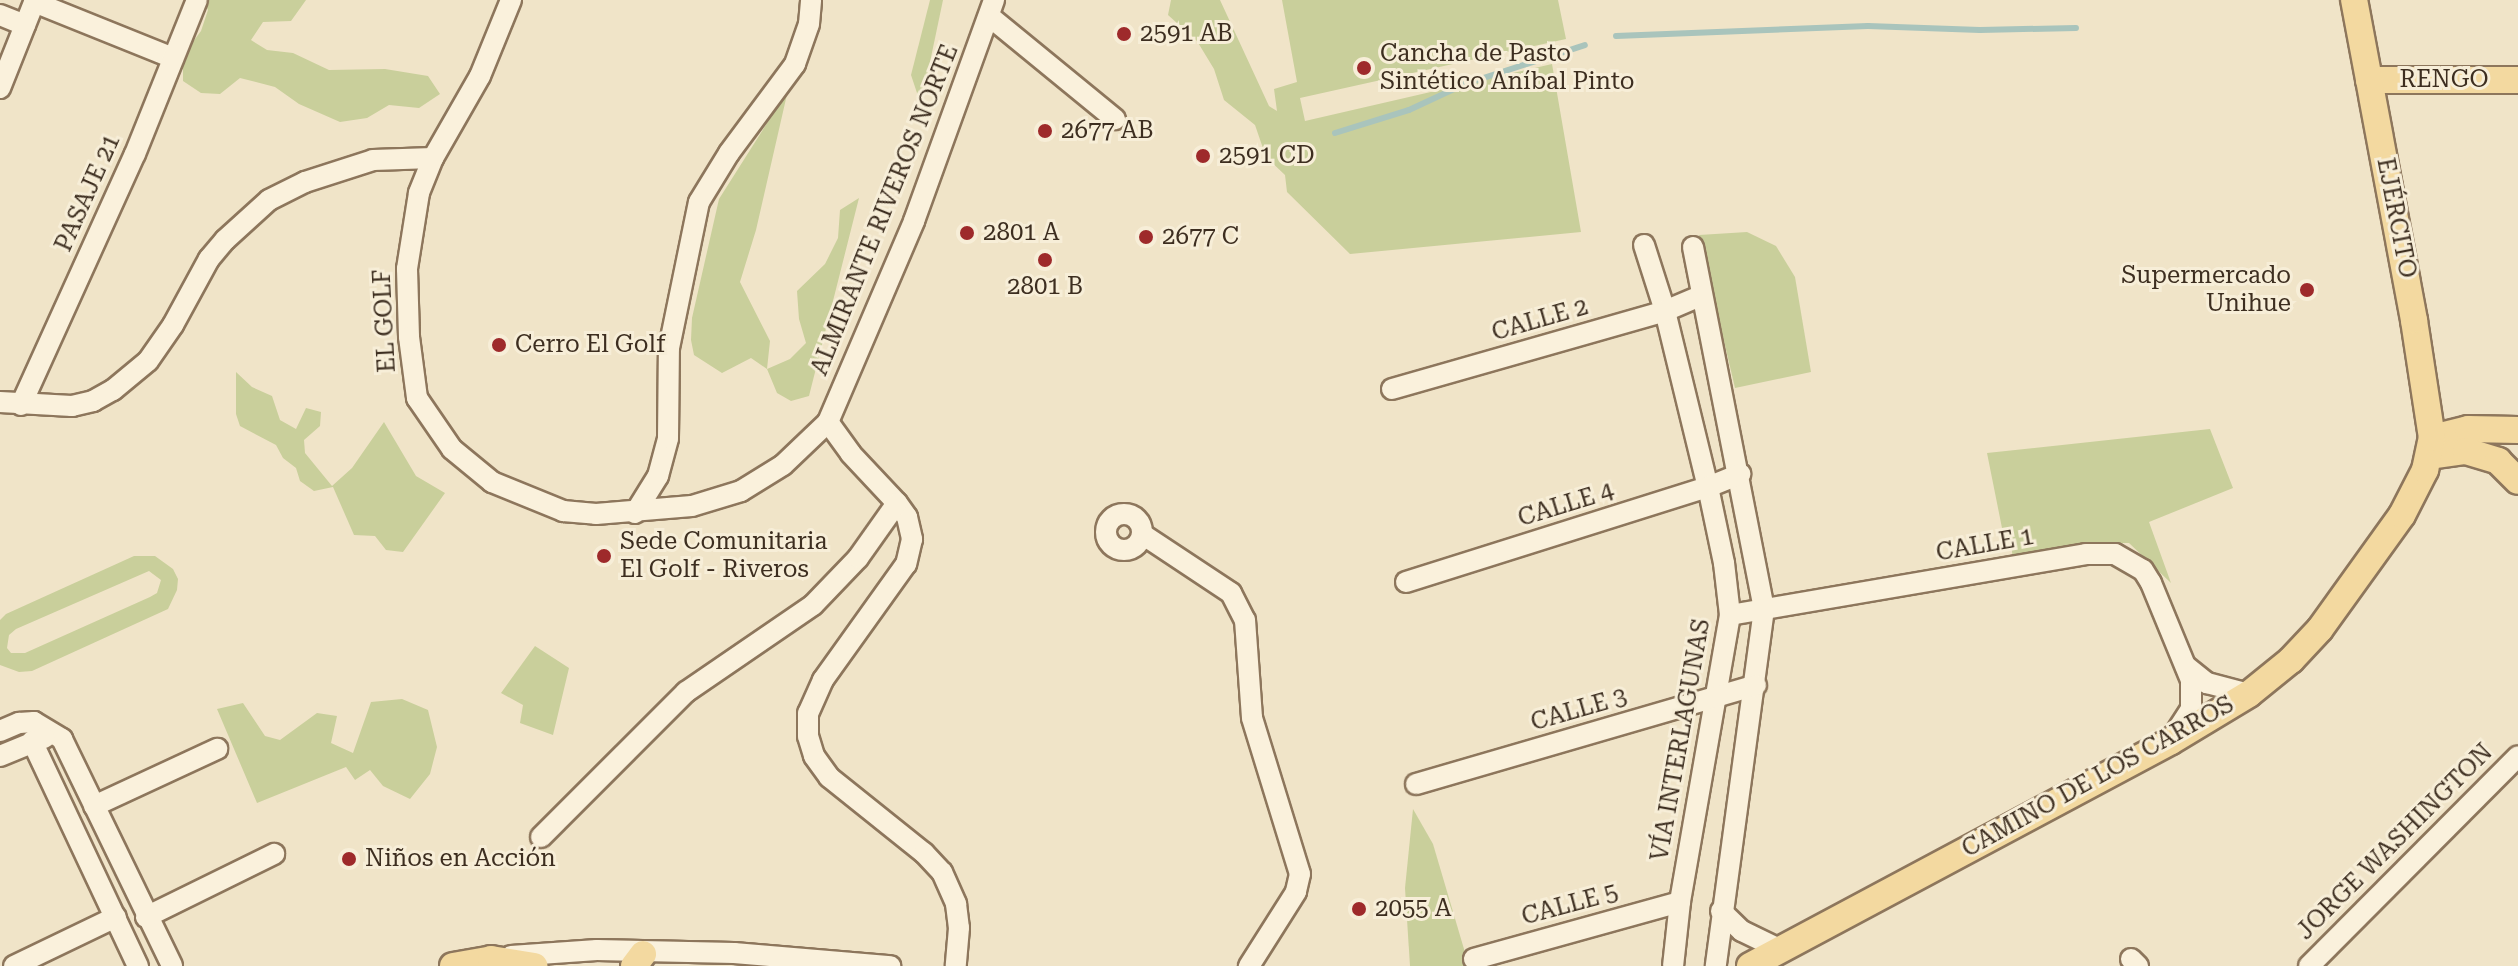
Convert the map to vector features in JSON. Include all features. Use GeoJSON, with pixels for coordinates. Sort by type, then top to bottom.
{"type":"FeatureCollection","features":[{"type":"Feature","properties":{"kind":"main road","name":"EJÉRCITO"},"geometry":{"type":"LineString","coordinates":[[2354,0],[2414,320],[2431,447]]}},
{"type":"Feature","properties":{"kind":"main road","name":"RENGO"},"geometry":{"type":"LineString","coordinates":[[2369,80],[2518,80]]}},
{"type":"Feature","properties":{"kind":"main road"},"geometry":{"type":"LineString","coordinates":[[2431,447],[2468,429],[2518,430]]}},
{"type":"Feature","properties":{"kind":"main road"},"geometry":{"type":"LineString","coordinates":[[2431,447],[2466,451],[2498,461],[2518,481]]}},
{"type":"Feature","properties":{"kind":"main road","name":"CAMINO DE LOS CARROS"},"geometry":{"type":"LineString","coordinates":[[1750,966],[2171,741],[2249,694],[2300,651],[2363,573],[2402,515],[2431,447]]}},
{"type":"Feature","properties":{"kind":"main road"},"geometry":{"type":"LineString","coordinates":[[453,966],[491,959],[534,966]]}},
{"type":"Feature","properties":{"kind":"street","name":"PASAJE 21"},"geometry":{"type":"LineString","coordinates":[[21,405],[135,154],[197,0]]}},
{"type":"Feature","properties":{"kind":"street","name":"EL GOLF"},"geometry":{"type":"LineString","coordinates":[[511,0],[480,76],[433,158],[419,193],[407,269],[411,359],[417,398],[425,414],[466,464],[510,492],[563,511],[635,513],[692,506],[741,491],[783,465],[828,422]]}},
{"type":"Feature","properties":{"kind":"street"},"geometry":{"type":"LineString","coordinates":[[635,513],[658,476],[668,438],[669,348],[699,202],[729,153],[795,64],[804,43],[811,0]]}},
{"type":"Feature","properties":{"kind":"street"},"geometry":{"type":"LineString","coordinates":[[0,88],[35,1],[173,58]]}},
{"type":"Feature","properties":{"kind":"street","name":"ALMIRANTE RIVEROS NORTE"},"geometry":{"type":"LineString","coordinates":[[828,422],[865,343],[914,221],[991,8],[1115,119]]}},
{"type":"Feature","properties":{"kind":"street"},"geometry":{"type":"LineString","coordinates":[[0,15],[25,25]]}},
{"type":"Feature","properties":{"kind":"street"},"geometry":{"type":"LineString","coordinates":[[0,402],[54,407],[83,404],[113,390],[148,361],[173,325],[209,259],[238,224],[269,200],[305,182],[373,160],[433,158]]}},
{"type":"Feature","properties":{"kind":"street","name":"VÍA INTERLAGUNAS"},"geometry":{"type":"LineString","coordinates":[[1644,245],[1665,311],[1708,487],[1724,563],[1730,615],[1680,902],[1673,966]]}},
{"type":"Feature","properties":{"kind":"street"},"geometry":{"type":"LineString","coordinates":[[1693,247],[1700,296],[1741,474],[1764,609],[1716,966]]}},
{"type":"Feature","properties":{"kind":"street","name":"CALLE 2"},"geometry":{"type":"LineString","coordinates":[[1392,389],[1665,311],[1700,296]]}},
{"type":"Feature","properties":{"kind":"street"},"geometry":{"type":"LineString","coordinates":[[828,422],[851,454],[897,503],[911,529],[912,539],[906,564],[823,680],[808,713],[807,729],[814,756],[829,777],[924,853],[942,872],[956,904],[959,928],[956,966]]}},
{"type":"Feature","properties":{"kind":"street","name":"CALLE 4"},"geometry":{"type":"LineString","coordinates":[[1406,582],[1741,474]]}},
{"type":"Feature","properties":{"kind":"street"},"geometry":{"type":"LineString","coordinates":[[541,837],[686,692],[813,605],[858,558],[897,503]]}},
{"type":"Feature","properties":{"kind":"street"},"geometry":{"type":"LineString","coordinates":[[1142,534],[1231,593],[1245,620],[1252,718],[1300,874],[1296,892],[1249,966]]}},
{"type":"Feature","properties":{"kind":"street","name":"CALLE 1"},"geometry":{"type":"LineString","coordinates":[[1730,615],[2086,554],[2115,554],[2143,570],[2185,664],[2193,700],[2171,741]]}},
{"type":"Feature","properties":{"kind":"street"},"geometry":{"type":"LineString","coordinates":[[2185,664],[2207,683],[2249,694]]}},
{"type":"Feature","properties":{"kind":"street","name":"CALLE 3"},"geometry":{"type":"LineString","coordinates":[[1416,784],[1756,685]]}},
{"type":"Feature","properties":{"kind":"street"},"geometry":{"type":"LineString","coordinates":[[0,731],[19,723],[34,722],[62,739],[172,966]]}},
{"type":"Feature","properties":{"kind":"street"},"geometry":{"type":"LineString","coordinates":[[0,756],[32,741],[62,739]]}},
{"type":"Feature","properties":{"kind":"street"},"geometry":{"type":"LineString","coordinates":[[32,741],[138,966]]}},
{"type":"Feature","properties":{"kind":"street"},"geometry":{"type":"LineString","coordinates":[[94,806],[217,749]]}},
{"type":"Feature","properties":{"kind":"street","name":"JORGE WASHINGTON"},"geometry":{"type":"LineString","coordinates":[[2309,966],[2518,756]]}},
{"type":"Feature","properties":{"kind":"street"},"geometry":{"type":"LineString","coordinates":[[146,917],[274,854]]}},
{"type":"Feature","properties":{"kind":"street","name":"CALLE 5"},"geometry":{"type":"LineString","coordinates":[[1474,959],[1680,902]]}},
{"type":"Feature","properties":{"kind":"street"},"geometry":{"type":"LineString","coordinates":[[1721,911],[1742,931],[1781,950]]}},
{"type":"Feature","properties":{"kind":"street"},"geometry":{"type":"LineString","coordinates":[[14,966],[116,917]]}},
{"type":"Feature","properties":{"kind":"street"},"geometry":{"type":"LineString","coordinates":[[491,959],[597,950],[638,960]]}},
{"type":"Feature","properties":{"kind":"street"},"geometry":{"type":"LineString","coordinates":[[602,966],[638,960],[734,953],[890,966]]}},
{"type":"Feature","properties":{"kind":"green space"},"geometry":{"type":"Polygon","coordinates":[[[203,0],[306,0],[291,21],[263,22],[251,40],[267,50],[293,53],[329,70],[385,69],[428,76],[440,94],[419,108],[389,105],[367,118],[340,122],[299,104],[275,87],[240,78],[220,94],[201,93],[183,81],[183,55],[201,31],[208,10],[203,0]]]}},
{"type":"Feature","properties":{"kind":"green space"},"geometry":{"type":"Polygon","coordinates":[[[930,0],[943,0],[921,105],[911,75],[930,0]]]}},
{"type":"Feature","properties":{"kind":"green space"},"geometry":{"type":"Polygon","coordinates":[[[1171,0],[1220,0],[1269,106],[1277,111],[1274,89],[1297,82],[1282,0],[1558,0],[1566,39],[1300,98],[1305,121],[1552,64],[1581,232],[1350,254],[1287,192],[1285,175],[1266,157],[1255,125],[1224,100],[1214,69],[1197,41],[1168,15],[1171,0]]]}},
{"type":"Feature","properties":{"kind":"green space"},"geometry":{"type":"Polygon","coordinates":[[[788,90],[756,230],[740,282],[770,341],[767,369],[751,358],[722,373],[694,355],[692,318],[719,199],[788,90]]]}},
{"type":"Feature","properties":{"kind":"green space"},"geometry":{"type":"Polygon","coordinates":[[[859,198],[809,396],[791,401],[777,393],[767,369],[790,359],[806,343],[799,319],[797,291],[825,264],[838,238],[840,210],[859,198]]]}},
{"type":"Feature","properties":{"kind":"green space"},"geometry":{"type":"Polygon","coordinates":[[[1747,232],[1776,246],[1795,277],[1811,372],[1735,388],[1699,235],[1747,232]]]}},
{"type":"Feature","properties":{"kind":"green space"},"geometry":{"type":"Polygon","coordinates":[[[236,372],[252,387],[272,396],[280,420],[296,429],[306,408],[321,412],[320,426],[304,440],[305,453],[332,486],[352,468],[384,422],[416,476],[445,493],[403,552],[386,550],[375,536],[354,535],[333,487],[314,491],[300,481],[296,468],[283,458],[276,445],[240,426],[236,414],[236,372]]]}},
{"type":"Feature","properties":{"kind":"green space"},"geometry":{"type":"Polygon","coordinates":[[[2210,429],[2233,488],[2149,522],[2171,583],[2129,543],[2091,543],[2013,561],[2010,532],[2003,533],[1987,453],[2210,429]]]}},
{"type":"Feature","properties":{"kind":"green space"},"geometry":{"type":"Polygon","coordinates":[[[134,556],[155,556],[173,569],[178,579],[177,590],[168,609],[32,671],[19,672],[0,665],[0,620],[6,614],[134,556]],[[149,571],[16,629],[9,635],[7,648],[11,653],[25,653],[150,597],[157,593],[161,580],[149,571]]]}},
{"type":"Feature","properties":{"kind":"green space"},"geometry":{"type":"Polygon","coordinates":[[[535,646],[569,668],[553,735],[520,723],[523,705],[501,693],[535,646]]]}},
{"type":"Feature","properties":{"kind":"green space"},"geometry":{"type":"Polygon","coordinates":[[[402,699],[428,710],[437,747],[430,774],[410,799],[383,786],[370,770],[355,780],[346,767],[257,803],[217,709],[243,703],[265,736],[280,740],[317,713],[337,716],[331,743],[353,753],[371,702],[402,699]]]}},
{"type":"Feature","properties":{"kind":"green space"},"geometry":{"type":"Polygon","coordinates":[[[1413,809],[1433,844],[1469,966],[1410,966],[1405,888],[1413,809]]]}},
{"type":"Feature","properties":{"kind":"waterway"},"geometry":{"type":"LineString","coordinates":[[1616,36],[1868,26],[1980,30],[2076,28]]}},
{"type":"Feature","properties":{"kind":"waterway"},"geometry":{"type":"LineString","coordinates":[[1335,133],[1409,110],[1465,84],[1585,45]]}},
{"type":"Feature","properties":{"kind":"place","name":"2591 AB"},"geometry":{"type":"Point","coordinates":[1124,34]}},
{"type":"Feature","properties":{"kind":"place","name":"Cancha de Pasto Sintético Aníbal Pinto"},"geometry":{"type":"Point","coordinates":[1364,68]}},
{"type":"Feature","properties":{"kind":"place","name":"2677 AB"},"geometry":{"type":"Point","coordinates":[1045,131]}},
{"type":"Feature","properties":{"kind":"place","name":"2591 CD"},"geometry":{"type":"Point","coordinates":[1203,156]}},
{"type":"Feature","properties":{"kind":"place","name":"2801 A"},"geometry":{"type":"Point","coordinates":[967,233]}},
{"type":"Feature","properties":{"kind":"place","name":"2677 C"},"geometry":{"type":"Point","coordinates":[1146,237]}},
{"type":"Feature","properties":{"kind":"place","name":"2801 B"},"geometry":{"type":"Point","coordinates":[1045,260]}},
{"type":"Feature","properties":{"kind":"place","name":"Supermercado Unihue"},"geometry":{"type":"Point","coordinates":[2307,290]}},
{"type":"Feature","properties":{"kind":"place","name":"Cerro El Golf"},"geometry":{"type":"Point","coordinates":[499,345]}},
{"type":"Feature","properties":{"kind":"place","name":"Sede Comunitaria El Golf - Riveros"},"geometry":{"type":"Point","coordinates":[604,556]}},
{"type":"Feature","properties":{"kind":"place","name":"Niños en Acción"},"geometry":{"type":"Point","coordinates":[349,859]}},
{"type":"Feature","properties":{"kind":"place","name":"2055 A"},"geometry":{"type":"Point","coordinates":[1359,909]}}]}
